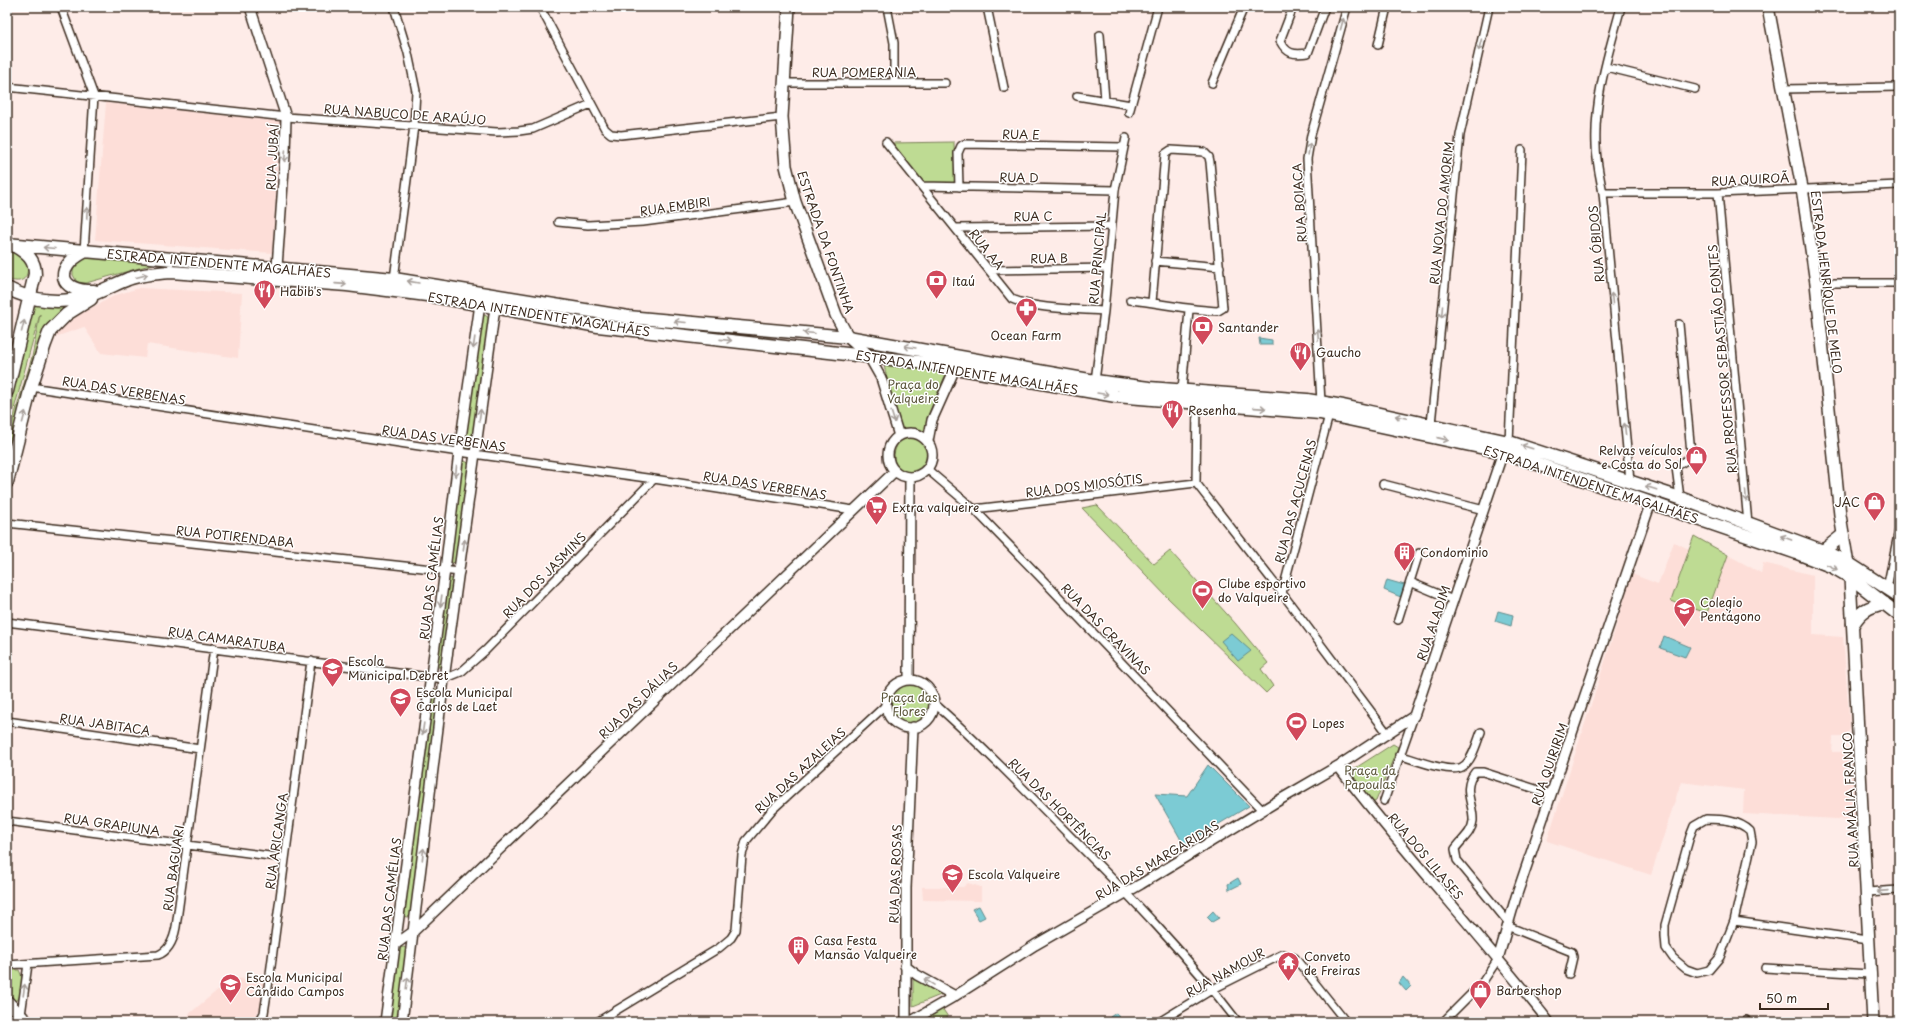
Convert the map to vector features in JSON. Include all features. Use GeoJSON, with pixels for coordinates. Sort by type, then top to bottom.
{"type":"FeatureCollection","features":[{"type":"Feature","properties":{"kind":"main road","name":"ESTRADA DA FONTINHA"},"geometry":{"type":"LineString","coordinates":[[789,7],[782,117],[786,166],[796,202],[827,293],[848,337],[868,355]]}},
{"type":"Feature","properties":{"kind":"main road","name":"ESTRADA HENRIQUE DE MELO"},"geometry":{"type":"LineString","coordinates":[[1768,7],[1802,188],[1816,283],[1843,535],[1850,577]]}},
{"type":"Feature","properties":{"kind":"main road","name":"ESTRADA INTENDENTE MAGALHÃES"},"geometry":{"type":"LineString","coordinates":[[10,245],[277,267],[394,279],[628,317],[848,337],[948,353],[1095,381],[1321,402],[1431,424],[1509,442],[1680,498],[1823,551],[1848,563],[1899,596]]}},
{"type":"Feature","properties":{"kind":"main road"},"geometry":{"type":"LineString","coordinates":[[7,391],[31,298],[35,274],[34,262],[29,255],[10,245]]}},
{"type":"Feature","properties":{"kind":"main road"},"geometry":{"type":"LineString","coordinates":[[84,252],[69,262],[65,268],[64,277],[67,283],[72,288],[80,291],[105,289]]}},
{"type":"Feature","properties":{"kind":"main road","name":"ESTRADA INTENDENTE MAGALHÃES"},"geometry":{"type":"LineString","coordinates":[[7,288],[31,298],[64,301],[78,299],[128,279],[149,274],[171,272],[347,285],[427,295],[495,308],[643,332],[868,355],[954,368],[1116,396],[1297,410],[1329,415],[1503,452],[1811,558],[1850,577],[1899,615]]}},
{"type":"Feature","properties":{"kind":"main road"},"geometry":{"type":"LineString","coordinates":[[7,482],[32,387],[50,331],[67,314],[105,289]]}},
{"type":"Feature","properties":{"kind":"main road"},"geometry":{"type":"LineString","coordinates":[[1823,551],[1843,535]]}},
{"type":"Feature","properties":{"kind":"main road","name":"RUA AMÁLIA FRANCO"},"geometry":{"type":"LineString","coordinates":[[1850,577],[1873,1022]]}},
{"type":"Feature","properties":{"kind":"main road"},"geometry":{"type":"LineString","coordinates":[[1853,624],[1859,614],[1864,610],[1870,606],[1884,603]]}},
{"type":"Feature","properties":{"kind":"main road"},"geometry":{"type":"LineString","coordinates":[[7,1001],[24,1019]]}},
{"type":"Feature","properties":{"kind":"street"},"geometry":{"type":"LineString","coordinates":[[61,7],[94,96],[84,252]]}},
{"type":"Feature","properties":{"kind":"street","name":"RUA JUBAÍ"},"geometry":{"type":"LineString","coordinates":[[250,7],[286,117],[285,155],[277,267]]}},
{"type":"Feature","properties":{"kind":"street"},"geometry":{"type":"LineString","coordinates":[[394,7],[413,74],[416,91],[414,126],[394,279]]}},
{"type":"Feature","properties":{"kind":"street"},"geometry":{"type":"LineString","coordinates":[[540,7],[591,104],[606,129],[611,134],[617,135],[782,117]]}},
{"type":"Feature","properties":{"kind":"street"},"geometry":{"type":"LineString","coordinates":[[888,7],[894,43],[894,83]]}},
{"type":"Feature","properties":{"kind":"street"},"geometry":{"type":"LineString","coordinates":[[987,7],[1004,88]]}},
{"type":"Feature","properties":{"kind":"street"},"geometry":{"type":"LineString","coordinates":[[1077,96],[1105,100],[1130,109],[1158,7]]}},
{"type":"Feature","properties":{"kind":"street"},"geometry":{"type":"LineString","coordinates":[[1212,83],[1244,7]]}},
{"type":"Feature","properties":{"kind":"street"},"geometry":{"type":"LineString","coordinates":[[1293,7],[1280,41],[1285,50],[1297,55],[1308,53],[1325,7]]}},
{"type":"Feature","properties":{"kind":"street","name":"RUA BOIACA"},"geometry":{"type":"LineString","coordinates":[[1321,402],[1307,159],[1311,135],[1347,7]]}},
{"type":"Feature","properties":{"kind":"street"},"geometry":{"type":"LineString","coordinates":[[1378,45],[1387,7]]}},
{"type":"Feature","properties":{"kind":"street","name":"RUA NOVA DO AMORIM"},"geometry":{"type":"LineString","coordinates":[[1431,424],[1460,135],[1489,7]]}},
{"type":"Feature","properties":{"kind":"street","name":"RUA ÓBIDOS"},"geometry":{"type":"LineString","coordinates":[[1621,7],[1600,90],[1596,126],[1596,146],[1602,193],[1630,482]]}},
{"type":"Feature","properties":{"kind":"street"},"geometry":{"type":"LineString","coordinates":[[1100,36],[1105,100]]}},
{"type":"Feature","properties":{"kind":"street"},"geometry":{"type":"LineString","coordinates":[[1606,67],[1695,89]]}},
{"type":"Feature","properties":{"kind":"street","name":"RUA POMERANIA"},"geometry":{"type":"LineString","coordinates":[[783,83],[945,83]]}},
{"type":"Feature","properties":{"kind":"street","name":"RUA NABUCO DE ARAÚJO"},"geometry":{"type":"LineString","coordinates":[[7,87],[286,117],[414,126],[519,131],[547,124],[591,104]]}},
{"type":"Feature","properties":{"kind":"street"},"geometry":{"type":"LineString","coordinates":[[1783,89],[1899,87]]}},
{"type":"Feature","properties":{"kind":"street","name":"RUA PRINCIPAL"},"geometry":{"type":"LineString","coordinates":[[1095,381],[1104,311],[1115,190],[1126,138]]}},
{"type":"Feature","properties":{"kind":"street","name":"RUA AA"},"geometry":{"type":"LineString","coordinates":[[886,142],[1012,299],[1018,302],[1104,311]]}},
{"type":"Feature","properties":{"kind":"street","name":"RUA E"},"geometry":{"type":"LineString","coordinates":[[959,187],[958,153],[961,146],[964,144],[1123,147]]}},
{"type":"Feature","properties":{"kind":"street"},"geometry":{"type":"LineString","coordinates":[[1130,300],[1152,302],[1189,310],[1222,310],[1224,304],[1210,162],[1206,154],[1200,152],[1171,150],[1165,152],[1152,302]]}},
{"type":"Feature","properties":{"kind":"street"},"geometry":{"type":"LineString","coordinates":[[1509,442],[1522,150]]}},
{"type":"Feature","properties":{"kind":"street","name":"RUA QUIROÃ"},"geometry":{"type":"LineString","coordinates":[[1602,193],[1718,193],[1802,188],[1899,185]]}},
{"type":"Feature","properties":{"kind":"street","name":"RUA D"},"geometry":{"type":"LineString","coordinates":[[922,186],[1115,190]]}},
{"type":"Feature","properties":{"kind":"street","name":"RUA PROFESSOR SEBASTIÃO FONTES"},"geometry":{"type":"LineString","coordinates":[[1718,193],[1748,524]]}},
{"type":"Feature","properties":{"kind":"street","name":"RUA EMBIRI"},"geometry":{"type":"LineString","coordinates":[[558,222],[588,225],[643,222],[796,202]]}},
{"type":"Feature","properties":{"kind":"street","name":"RUA C"},"geometry":{"type":"LineString","coordinates":[[956,228],[1111,226]]}},
{"type":"Feature","properties":{"kind":"street"},"geometry":{"type":"LineString","coordinates":[[1155,261],[1220,267]]}},
{"type":"Feature","properties":{"kind":"street","name":"RUA B"},"geometry":{"type":"LineString","coordinates":[[990,270],[1108,268]]}},
{"type":"Feature","properties":{"kind":"street"},"geometry":{"type":"LineString","coordinates":[[1816,283],[1899,283]]}},
{"type":"Feature","properties":{"kind":"street","name":"RUA DAS CAMÉLIAS"},"geometry":{"type":"LineString","coordinates":[[385,1022],[445,570],[459,452],[480,304]]}},
{"type":"Feature","properties":{"kind":"street"},"geometry":{"type":"LineString","coordinates":[[402,1022],[444,679],[460,572],[495,308]]}},
{"type":"Feature","properties":{"kind":"street"},"geometry":{"type":"LineString","coordinates":[[1182,390],[1189,310]]}},
{"type":"Feature","properties":{"kind":"street"},"geometry":{"type":"LineString","coordinates":[[1679,324],[1691,453],[1689,458],[1676,467],[1680,498]]}},
{"type":"Feature","properties":{"kind":"street"},"geometry":{"type":"LineString","coordinates":[[928,441],[917,434],[911,433],[899,436],[894,439],[888,450],[888,461],[900,475],[910,477],[923,474],[928,469],[932,458],[932,452],[928,441],[932,420],[954,368],[948,353]]}},
{"type":"Feature","properties":{"kind":"street"},"geometry":{"type":"LineString","coordinates":[[868,355],[880,378],[899,436]]}},
{"type":"Feature","properties":{"kind":"street","name":"RUA DAS VERBENAS"},"geometry":{"type":"LineString","coordinates":[[32,387],[853,510]]}},
{"type":"Feature","properties":{"kind":"street"},"geometry":{"type":"LineString","coordinates":[[1197,403],[1196,483],[1282,593],[1388,734]]}},
{"type":"Feature","properties":{"kind":"street","name":"RUA DAS AÇUCENAS"},"geometry":{"type":"LineString","coordinates":[[1282,593],[1329,415]]}},
{"type":"Feature","properties":{"kind":"street","name":"RUA ALADIM"},"geometry":{"type":"LineString","coordinates":[[1384,801],[1503,452]]}},
{"type":"Feature","properties":{"kind":"street","name":"RUA DAS CRAVINAS"},"geometry":{"type":"LineString","coordinates":[[928,469],[974,509],[1262,810]]}},
{"type":"Feature","properties":{"kind":"street","name":"RUA DAS DÁLIAS"},"geometry":{"type":"LineString","coordinates":[[396,944],[414,931],[895,471]]}},
{"type":"Feature","properties":{"kind":"street"},"geometry":{"type":"LineString","coordinates":[[909,680],[910,477]]}},
{"type":"Feature","properties":{"kind":"street","name":"RUA DOS JASMINS"},"geometry":{"type":"LineString","coordinates":[[444,679],[461,672],[486,650],[654,479]]}},
{"type":"Feature","properties":{"kind":"street","name":"RUA DOS MIOSÓTIS"},"geometry":{"type":"LineString","coordinates":[[974,509],[1196,483]]}},
{"type":"Feature","properties":{"kind":"street"},"geometry":{"type":"LineString","coordinates":[[1383,484],[1484,510]]}},
{"type":"Feature","properties":{"kind":"street","name":"RUA QUIRIRIM"},"geometry":{"type":"LineString","coordinates":[[1498,959],[1551,794],[1651,502]]}},
{"type":"Feature","properties":{"kind":"street","name":"RUA POTIRENDABA"},"geometry":{"type":"LineString","coordinates":[[7,522],[460,572]]}},
{"type":"Feature","properties":{"kind":"street"},"geometry":{"type":"LineString","coordinates":[[1887,588],[1899,530]]}},
{"type":"Feature","properties":{"kind":"street"},"geometry":{"type":"LineString","coordinates":[[1398,620],[1419,553]]}},
{"type":"Feature","properties":{"kind":"street"},"geometry":{"type":"LineString","coordinates":[[1410,582],[1453,600]]}},
{"type":"Feature","properties":{"kind":"street","name":"RUA CAMARATUBA"},"geometry":{"type":"LineString","coordinates":[[7,622],[444,679]]}},
{"type":"Feature","properties":{"kind":"street","name":"RUA BAGUARI"},"geometry":{"type":"LineString","coordinates":[[7,965],[160,955],[168,947],[174,936],[214,648]]}},
{"type":"Feature","properties":{"kind":"street","name":"RUA ARICANGA"},"geometry":{"type":"LineString","coordinates":[[259,1022],[264,1013],[311,661]]}},
{"type":"Feature","properties":{"kind":"street"},"geometry":{"type":"LineString","coordinates":[[909,680],[923,684],[928,689],[934,703],[933,711],[928,719],[922,724],[913,727],[898,724],[888,713],[886,705],[887,696],[892,688],[900,682],[909,680]]}},
{"type":"Feature","properties":{"kind":"street","name":"RUA DAS HORTÊNCIAS"},"geometry":{"type":"LineString","coordinates":[[934,703],[971,735],[1126,893],[1213,990],[1238,1022]]}},
{"type":"Feature","properties":{"kind":"street","name":"RUA DAS AZALEIAS"},"geometry":{"type":"LineString","coordinates":[[596,1022],[719,948],[731,938],[736,930],[742,855],[746,841],[772,810],[886,705]]}},
{"type":"Feature","properties":{"kind":"street","name":"RUA DAS MARGARIDAS"},"geometry":{"type":"LineString","coordinates":[[910,1022],[955,996],[1035,945],[1126,893],[1262,810],[1338,766],[1414,716]]}},
{"type":"Feature","properties":{"kind":"street","name":"RUA JABITACA"},"geometry":{"type":"LineString","coordinates":[[7,721],[200,749]]}},
{"type":"Feature","properties":{"kind":"street","name":"RUA DAS ROSAS"},"geometry":{"type":"LineString","coordinates":[[906,1022],[906,888],[913,727]]}},
{"type":"Feature","properties":{"kind":"street"},"geometry":{"type":"LineString","coordinates":[[1399,755],[1451,770],[1463,767],[1469,760],[1481,732]]}},
{"type":"Feature","properties":{"kind":"street","name":"RUA DOS LILASES"},"geometry":{"type":"LineString","coordinates":[[1338,766],[1378,818],[1498,959]]}},
{"type":"Feature","properties":{"kind":"street"},"geometry":{"type":"LineString","coordinates":[[1551,794],[1483,772],[1475,772],[1469,786],[1469,799],[1473,820],[1467,836],[1455,849],[1455,854],[1457,860],[1508,924],[1565,947],[1572,952],[1573,957],[1569,974]]}},
{"type":"Feature","properties":{"kind":"street"},"geometry":{"type":"LineString","coordinates":[[1706,819],[1721,819],[1740,824],[1750,831],[1752,836],[1734,921],[1720,957],[1709,970],[1697,972],[1686,969],[1673,958],[1666,948],[1665,925],[1690,836],[1694,826],[1706,819]]}},
{"type":"Feature","properties":{"kind":"street","name":"RUA GRAPIUNA"},"geometry":{"type":"LineString","coordinates":[[7,821],[285,858]]}},
{"type":"Feature","properties":{"kind":"street"},"geometry":{"type":"LineString","coordinates":[[1867,892],[1899,890]]}},
{"type":"Feature","properties":{"kind":"street"},"geometry":{"type":"LineString","coordinates":[[1734,921],[1868,940]]}},
{"type":"Feature","properties":{"kind":"street","name":"RUA NAMOUR"},"geometry":{"type":"LineString","coordinates":[[1159,1022],[1213,990],[1276,956],[1283,954],[1290,955],[1295,958],[1346,1022]]}},
{"type":"Feature","properties":{"kind":"street"},"geometry":{"type":"LineString","coordinates":[[1444,1022],[1482,983],[1498,959],[1549,1022]]}},
{"type":"Feature","properties":{"kind":"street"},"geometry":{"type":"LineString","coordinates":[[24,1019],[28,964]]}},
{"type":"Feature","properties":{"kind":"street"},"geometry":{"type":"LineString","coordinates":[[905,966],[936,986],[955,996]]}},
{"type":"Feature","properties":{"kind":"street"},"geometry":{"type":"LineString","coordinates":[[1765,968],[1870,974]]}},
{"type":"Feature","properties":{"kind":"shaded area"},"geometry":{"type":"Polygon","coordinates":[[[106,103],[280,121],[272,253],[95,240],[106,103]]]}},
{"type":"Feature","properties":{"kind":"shaded area"},"geometry":{"type":"Polygon","coordinates":[[[139,288],[242,293],[238,358],[147,344],[145,358],[101,353],[84,327],[55,337],[66,321],[116,295],[139,288]]]}},
{"type":"Feature","properties":{"kind":"shaded area"},"geometry":{"type":"Polygon","coordinates":[[[1674,542],[1689,549],[1671,601],[1707,612],[1728,555],[1761,573],[1763,563],[1813,575],[1813,635],[1843,637],[1850,729],[1847,734],[1841,737],[1833,737],[1832,752],[1842,752],[1851,759],[1856,820],[1743,814],[1744,790],[1681,782],[1651,875],[1547,841],[1632,574],[1658,584],[1674,542]]]}},
{"type":"Feature","properties":{"kind":"shaded area","name":"Escola Valqueire"},"geometry":{"type":"Polygon","coordinates":[[[968,883],[981,887],[981,901],[923,900],[922,887],[963,887],[968,883]]]}},
{"type":"Feature","properties":{"kind":"shaded area","name":"Escola Municipal Cândido Campos"},"geometry":{"type":"Polygon","coordinates":[[[268,978],[260,1009],[251,1022],[191,1022],[189,1014],[231,979],[268,978]]]}},
{"type":"Feature","properties":{"kind":"green space"},"geometry":{"type":"Polygon","coordinates":[[[954,142],[955,184],[924,184],[891,143],[954,142]]]}},
{"type":"Feature","properties":{"kind":"green space"},"geometry":{"type":"Polygon","coordinates":[[[7,252],[14,253],[27,261],[28,267],[24,279],[13,281],[7,279],[7,252]]]}},
{"type":"Feature","properties":{"kind":"green space"},"geometry":{"type":"Polygon","coordinates":[[[90,257],[157,263],[86,283],[77,282],[73,275],[73,268],[80,261],[90,257]]]}},
{"type":"Feature","properties":{"kind":"green space"},"geometry":{"type":"Polygon","coordinates":[[[76,303],[60,315],[7,472],[7,440],[32,357],[40,314],[7,435],[7,398],[31,305],[76,303]]]}},
{"type":"Feature","properties":{"kind":"green space"},"geometry":{"type":"Polygon","coordinates":[[[485,315],[490,319],[473,446],[467,448],[464,445],[481,316],[485,315]]]}},
{"type":"Feature","properties":{"kind":"green space","name":"Praça do Valqueire"},"geometry":{"type":"Polygon","coordinates":[[[884,365],[947,371],[932,405],[926,425],[926,458],[920,468],[913,471],[908,472],[899,468],[895,464],[894,454],[900,436],[884,365]]]}},
{"type":"Feature","properties":{"kind":"green space"},"geometry":{"type":"Polygon","coordinates":[[[465,461],[470,464],[457,563],[450,562],[461,462],[465,461]]]}},
{"type":"Feature","properties":{"kind":"green space","name":"Clube esportivo do Valqueire"},"geometry":{"type":"Polygon","coordinates":[[[1097,505],[1154,564],[1170,551],[1235,623],[1268,663],[1261,669],[1273,686],[1266,693],[1168,598],[1082,508],[1097,505]]]}},
{"type":"Feature","properties":{"kind":"green space"},"geometry":{"type":"Polygon","coordinates":[[[1694,536],[1728,555],[1707,613],[1671,601],[1694,536]]]}},
{"type":"Feature","properties":{"kind":"green space"},"geometry":{"type":"Polygon","coordinates":[[[448,579],[454,579],[442,667],[436,667],[448,579]]]}},
{"type":"Feature","properties":{"kind":"green space","name":"Praça das Flores"},"geometry":{"type":"Polygon","coordinates":[[[908,682],[920,684],[927,695],[930,705],[920,720],[912,726],[902,723],[894,718],[890,713],[888,706],[889,700],[893,693],[899,687],[908,682]]]}},
{"type":"Feature","properties":{"kind":"green space"},"geometry":{"type":"Polygon","coordinates":[[[433,688],[439,691],[412,913],[410,916],[406,917],[403,915],[433,688]]]}},
{"type":"Feature","properties":{"kind":"green space","name":"Praça da Papoulas"},"geometry":{"type":"Polygon","coordinates":[[[1393,744],[1398,747],[1376,801],[1372,803],[1355,782],[1353,778],[1354,769],[1393,744]]]}},
{"type":"Feature","properties":{"kind":"green space"},"geometry":{"type":"Polygon","coordinates":[[[404,947],[407,949],[398,1022],[389,1022],[399,948],[404,947]]]}},
{"type":"Feature","properties":{"kind":"green space"},"geometry":{"type":"Polygon","coordinates":[[[7,970],[19,970],[22,978],[22,991],[15,1003],[7,994],[7,970]]]}},
{"type":"Feature","properties":{"kind":"green space"},"geometry":{"type":"Polygon","coordinates":[[[913,979],[943,994],[913,1006],[913,979]]]}},
{"type":"Feature","properties":{"kind":"green space"},"geometry":{"type":"Polygon","coordinates":[[[940,1005],[948,1017],[941,1022],[919,1022],[918,1017],[940,1005]]]}},
{"type":"Feature","properties":{"kind":"water"},"geometry":{"type":"Polygon","coordinates":[[[1259,338],[1272,340],[1272,345],[1260,345],[1259,338]]]}},
{"type":"Feature","properties":{"kind":"water"},"geometry":{"type":"Polygon","coordinates":[[[1387,580],[1408,586],[1403,598],[1384,590],[1387,580]]]}},
{"type":"Feature","properties":{"kind":"water"},"geometry":{"type":"Polygon","coordinates":[[[1498,611],[1513,615],[1511,626],[1495,621],[1498,611]]]}},
{"type":"Feature","properties":{"kind":"water"},"geometry":{"type":"Polygon","coordinates":[[[1231,633],[1251,651],[1238,661],[1221,641],[1231,633]]]}},
{"type":"Feature","properties":{"kind":"water"},"geometry":{"type":"Polygon","coordinates":[[[1664,636],[1690,647],[1685,657],[1660,648],[1664,636]]]}},
{"type":"Feature","properties":{"kind":"water"},"geometry":{"type":"Polygon","coordinates":[[[1208,765],[1249,806],[1184,845],[1155,794],[1187,796],[1208,765]]]}},
{"type":"Feature","properties":{"kind":"water"},"geometry":{"type":"Polygon","coordinates":[[[1238,878],[1241,884],[1229,890],[1228,884],[1238,878]]]}},
{"type":"Feature","properties":{"kind":"water"},"geometry":{"type":"Polygon","coordinates":[[[979,906],[985,917],[979,920],[972,909],[979,906]]]}},
{"type":"Feature","properties":{"kind":"water"},"geometry":{"type":"Polygon","coordinates":[[[1213,911],[1219,918],[1212,922],[1207,917],[1213,911]]]}},
{"type":"Feature","properties":{"kind":"water"},"geometry":{"type":"Polygon","coordinates":[[[1403,977],[1411,986],[1406,991],[1399,983],[1403,977]]]}},
{"type":"Feature","properties":{"kind":"water"},"geometry":{"type":"Polygon","coordinates":[[[1116,1013],[1122,1022],[1113,1022],[1110,1017],[1116,1013]]]}},
{"type":"Feature","properties":{"kind":"place","name":"Itaú"},"geometry":{"type":"Point","coordinates":[937,300]}},
{"type":"Feature","properties":{"kind":"place","name":"Habib's"},"geometry":{"type":"Point","coordinates":[265,310]}},
{"type":"Feature","properties":{"kind":"place","name":"Ocean Farm"},"geometry":{"type":"Point","coordinates":[1026,328]}},
{"type":"Feature","properties":{"kind":"place","name":"Santander"},"geometry":{"type":"Point","coordinates":[1203,346]}},
{"type":"Feature","properties":{"kind":"place","name":"Gaucho"},"geometry":{"type":"Point","coordinates":[1300,372]}},
{"type":"Feature","properties":{"kind":"place","name":"Resenha"},"geometry":{"type":"Point","coordinates":[1173,430]}},
{"type":"Feature","properties":{"kind":"place","name":"Relvas veículos e Costa do Sol"},"geometry":{"type":"Point","coordinates":[1697,476]}},
{"type":"Feature","properties":{"kind":"place","name":"JAC"},"geometry":{"type":"Point","coordinates":[1875,522]}},
{"type":"Feature","properties":{"kind":"place","name":"Extra valqueire"},"geometry":{"type":"Point","coordinates":[877,526]}},
{"type":"Feature","properties":{"kind":"place","name":"Condominio"},"geometry":{"type":"Point","coordinates":[1405,572]}},
{"type":"Feature","properties":{"kind":"place","name":"Clube esportivo do Valqueire"},"geometry":{"type":"Point","coordinates":[1202,610]}},
{"type":"Feature","properties":{"kind":"place","name":"Colegio Pentágono"},"geometry":{"type":"Point","coordinates":[1685,628]}},
{"type":"Feature","properties":{"kind":"place","name":"Escola Municipal Debret"},"geometry":{"type":"Point","coordinates":[332,688]}},
{"type":"Feature","properties":{"kind":"place","name":"Escola Municipal Carlos de Laet"},"geometry":{"type":"Point","coordinates":[400,718]}},
{"type":"Feature","properties":{"kind":"place","name":"Lopes"},"geometry":{"type":"Point","coordinates":[1297,742]}},
{"type":"Feature","properties":{"kind":"place","name":"Escola Valqueire"},"geometry":{"type":"Point","coordinates":[952,894]}},
{"type":"Feature","properties":{"kind":"place","name":"Casa Festa Mansão Valqueire"},"geometry":{"type":"Point","coordinates":[799,966]}},
{"type":"Feature","properties":{"kind":"place","name":"Conveto de Freiras"},"geometry":{"type":"Point","coordinates":[1289,982]}},
{"type":"Feature","properties":{"kind":"place","name":"Escola Municipal Cândido Campos"},"geometry":{"type":"Point","coordinates":[231,1004]}},
{"type":"Feature","properties":{"kind":"place","name":"Barbershop"},"geometry":{"type":"Point","coordinates":[1481,1010]}}]}
